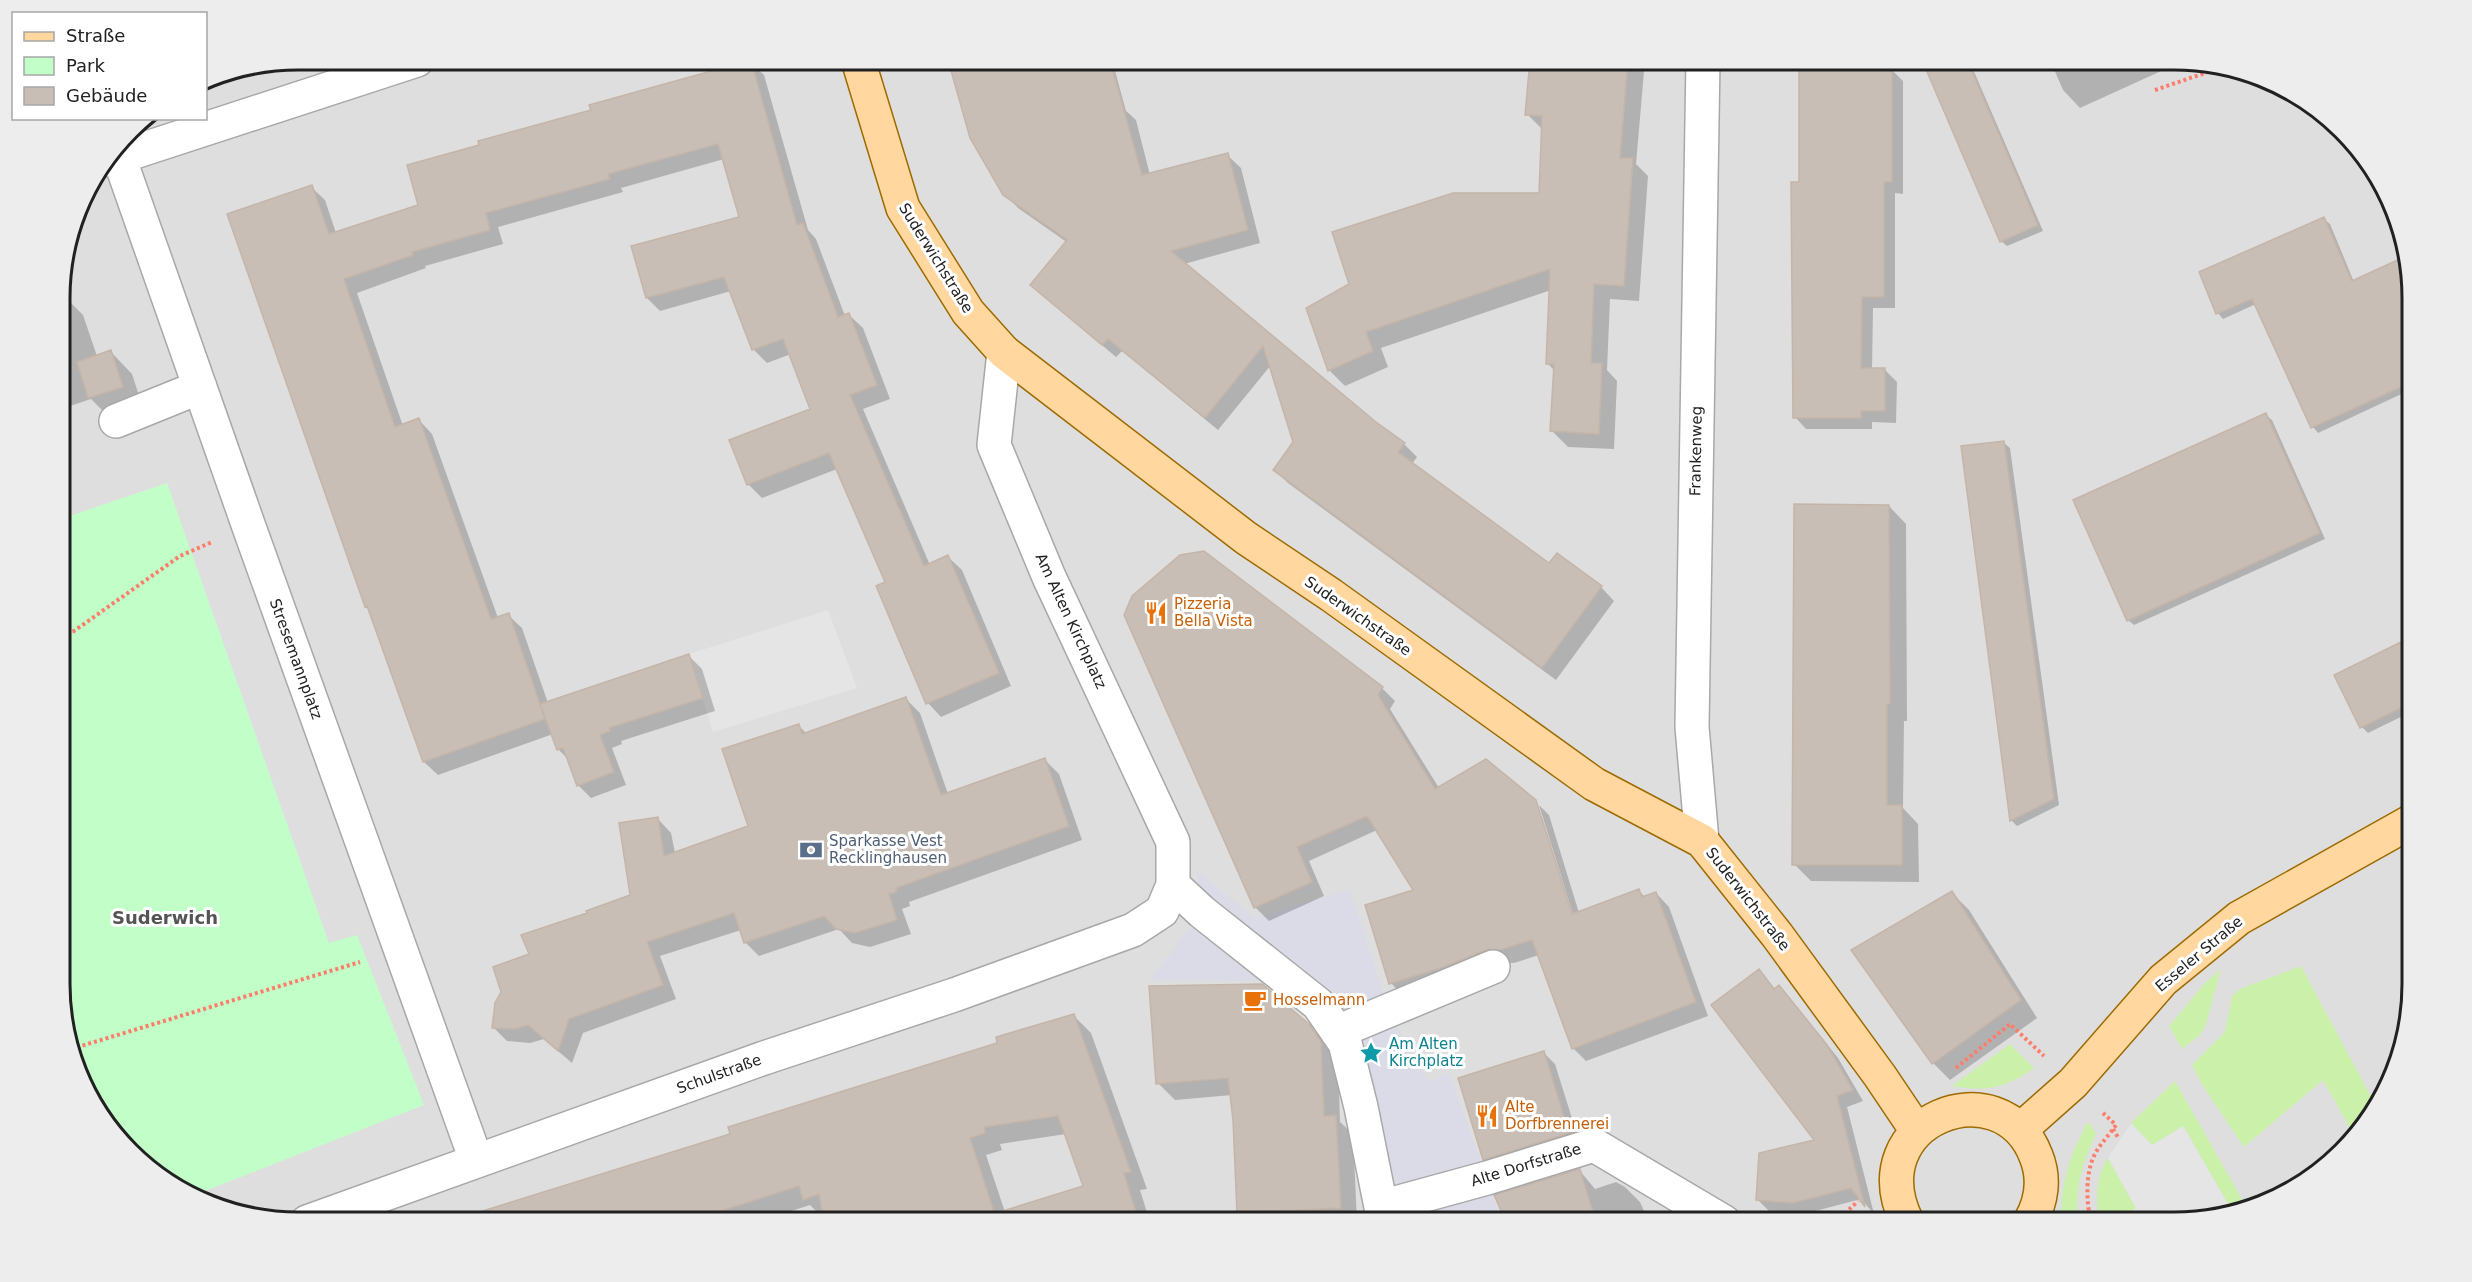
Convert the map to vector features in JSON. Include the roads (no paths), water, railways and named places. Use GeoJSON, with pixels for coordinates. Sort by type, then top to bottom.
{"type":"FeatureCollection","features":[{"type":"Feature","properties":{"kind":"main road","name":"Suderwichstraße"},"geometry":{"type":"LineString","coordinates":[[861,70],[903,208],[968,312],[1004,352],[1246,538],[1594,784],[1702,841],[1784,944],[1917,1131]]}},
{"type":"Feature","properties":{"kind":"main road","name":"Esseler Straße"},"geometry":{"type":"LineString","coordinates":[[2020,1130],[2073,1083],[2163,980],[2239,918],[2402,827]]}},
{"type":"Feature","properties":{"kind":"main road"},"geometry":{"type":"LineString","coordinates":[[1902,1212],[1896,1185],[1898,1166],[1905,1147],[1917,1131],[1941,1115],[1968,1109],[1996,1114],[2020,1130],[2033,1147],[2040,1167],[2041,1188],[2035,1212]]}},
{"type":"Feature","properties":{"kind":"street","name":"Stresemannplatz"},"geometry":{"type":"LineString","coordinates":[[121,156],[386,70]]}},
{"type":"Feature","properties":{"kind":"street","name":"Frankenweg"},"geometry":{"type":"LineString","coordinates":[[1702,841],[1692,727],[1703,70]]}},
{"type":"Feature","properties":{"kind":"street","name":"Stresemannplatz"},"geometry":{"type":"LineString","coordinates":[[116,163],[200,387],[476,1160]]}},
{"type":"Feature","properties":{"kind":"street","name":"Am Alten Kirchplatz"},"geometry":{"type":"LineString","coordinates":[[1004,352],[994,445],[1049,577],[1173,842],[1173,885],[1162,911],[1133,930]]}},
{"type":"Feature","properties":{"kind":"street"},"geometry":{"type":"LineString","coordinates":[[116,421],[200,387]]}},
{"type":"Feature","properties":{"kind":"street"},"geometry":{"type":"LineString","coordinates":[[1173,885],[1202,912],[1318,1004],[1345,1044],[1361,1107],[1383,1212]]}},
{"type":"Feature","properties":{"kind":"street","name":"Schulstraße"},"geometry":{"type":"LineString","coordinates":[[334,1212],[764,1058],[954,995],[1133,930]]}},
{"type":"Feature","properties":{"kind":"street"},"geometry":{"type":"LineString","coordinates":[[1337,1032],[1492,967]]}},
{"type":"Feature","properties":{"kind":"street","name":"Alte Dorfstraße"},"geometry":{"type":"LineString","coordinates":[[1389,1212],[1593,1145],[1707,1212]]}},
{"type":"Feature","properties":{"kind":"place","name":"Pizzeria Bella Vista"},"geometry":{"type":"Point","coordinates":[1156,613]}},
{"type":"Feature","properties":{"kind":"place","name":"Sparkasse Vest Recklinghausen"},"geometry":{"type":"Point","coordinates":[811,850]}},
{"type":"Feature","properties":{"kind":"place","name":"Hosselmann"},"geometry":{"type":"Point","coordinates":[1255,1000]}},
{"type":"Feature","properties":{"kind":"place","name":"Am Alten Kirchplatz"},"geometry":{"type":"Point","coordinates":[1371,1053]}},
{"type":"Feature","properties":{"kind":"place","name":"Alte Dorfbrennerei"},"geometry":{"type":"Point","coordinates":[1487,1116]}},
{"type":"Feature","properties":{"kind":"district","name":"Suderwich"},"geometry":{"type":"Point","coordinates":[165,917]}}]}
